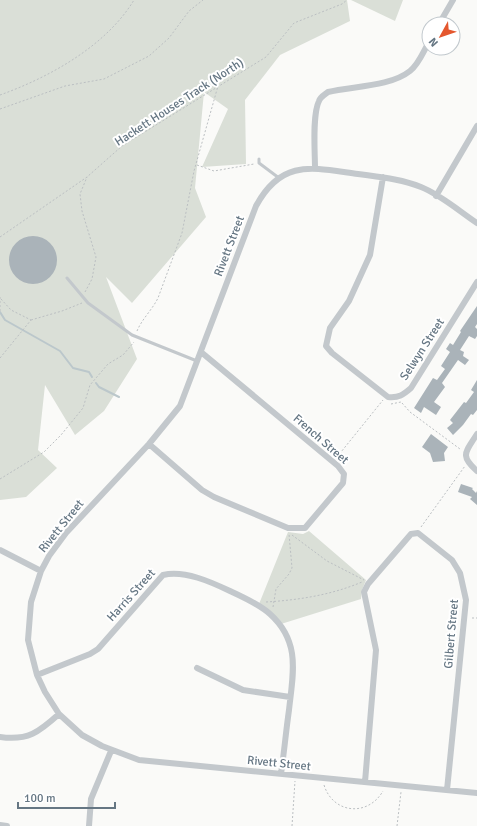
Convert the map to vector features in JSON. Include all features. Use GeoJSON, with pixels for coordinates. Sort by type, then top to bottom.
{"type":"FeatureCollection","features":[{"type":"Feature","properties":{"kind":"street"},"geometry":{"type":"LineString","coordinates":[[444,16],[453,0]]}},
{"type":"Feature","properties":{"kind":"street"},"geometry":{"type":"LineString","coordinates":[[315,168],[317,111],[319,100],[323,95],[328,92],[372,85],[401,76],[415,66],[421,56]]}},
{"type":"Feature","properties":{"kind":"street"},"geometry":{"type":"LineString","coordinates":[[436,196],[477,126]]}},
{"type":"Feature","properties":{"kind":"street","name":"Rivett Street"},"geometry":{"type":"LineString","coordinates":[[477,223],[422,187],[400,180],[383,177],[315,168],[297,170],[279,178],[268,187],[256,206],[180,406],[149,444],[66,533],[49,556],[41,571],[33,596],[28,640],[37,676],[59,714],[82,735],[111,751],[139,760],[477,793]]}},
{"type":"Feature","properties":{"kind":"street","name":"Selwyn Street"},"geometry":{"type":"LineString","coordinates":[[383,177],[370,254],[349,301],[330,328],[326,346],[332,353],[388,398],[399,397],[411,388],[477,282]]}},
{"type":"Feature","properties":{"kind":"street","name":"French Street"},"geometry":{"type":"LineString","coordinates":[[149,444],[202,490],[214,497],[295,529],[305,528],[343,483],[344,474],[333,462],[201,352]]}},
{"type":"Feature","properties":{"kind":"street"},"geometry":{"type":"LineString","coordinates":[[477,434],[465,453],[468,463],[477,471]]}},
{"type":"Feature","properties":{"kind":"street"},"geometry":{"type":"LineString","coordinates":[[365,782],[376,650],[364,592],[368,584],[411,534],[416,533]]}},
{"type":"Feature","properties":{"kind":"street","name":"Gilbert Street"},"geometry":{"type":"LineString","coordinates":[[416,533],[421,534],[452,560],[460,573],[466,600],[447,790]]}},
{"type":"Feature","properties":{"kind":"street"},"geometry":{"type":"LineString","coordinates":[[0,550],[41,571]]}},
{"type":"Feature","properties":{"kind":"street","name":"Harris Street"},"geometry":{"type":"LineString","coordinates":[[37,676],[90,654],[98,649],[163,575],[172,573],[182,574],[216,585],[254,604],[272,616],[285,634],[292,650],[294,671],[281,774]]}},
{"type":"Feature","properties":{"kind":"street"},"geometry":{"type":"LineString","coordinates":[[197,668],[243,690],[290,697]]}},
{"type":"Feature","properties":{"kind":"street"},"geometry":{"type":"LineString","coordinates":[[0,736],[14,739],[27,737],[40,731],[59,714]]}},
{"type":"Feature","properties":{"kind":"street"},"geometry":{"type":"LineString","coordinates":[[89,826],[91,799],[111,751]]}},
{"type":"Feature","properties":{"kind":"street"},"geometry":{"type":"LineString","coordinates":[[0,825],[7,826]]}},
{"type":"Feature","properties":{"kind":"lane"},"geometry":{"type":"LineString","coordinates":[[259,161],[279,178]]}},
{"type":"Feature","properties":{"kind":"lane"},"geometry":{"type":"LineString","coordinates":[[67,278],[88,303],[135,336],[197,360]]}},
{"type":"Feature","properties":{"kind":"path"},"geometry":{"type":"LineString","coordinates":[[0,95],[24,86],[93,46],[121,19],[134,0]]}},
{"type":"Feature","properties":{"kind":"path"},"geometry":{"type":"LineString","coordinates":[[0,109],[65,86],[104,79],[149,56],[169,38],[189,10],[203,0]]}},
{"type":"Feature","properties":{"kind":"path","name":"Hackett Houses Track (North)"},"geometry":{"type":"LineString","coordinates":[[0,237],[87,177],[122,146],[266,57],[294,23],[342,4],[347,0]]}},
{"type":"Feature","properties":{"kind":"path"},"geometry":{"type":"LineString","coordinates":[[0,480],[44,452],[61,434],[83,408],[90,385],[108,364],[123,355],[133,344],[140,324],[154,308],[182,233],[196,165],[218,86]]}},
{"type":"Feature","properties":{"kind":"path"},"geometry":{"type":"LineString","coordinates":[[196,165],[214,171],[259,161]]}},
{"type":"Feature","properties":{"kind":"path"},"geometry":{"type":"LineString","coordinates":[[0,358],[31,320],[62,311],[83,302],[92,278],[96,257],[82,211],[80,194],[87,177]]}},
{"type":"Feature","properties":{"kind":"path"},"geometry":{"type":"LineString","coordinates":[[0,298],[11,310],[31,320]]}},
{"type":"Feature","properties":{"kind":"path"},"geometry":{"type":"LineString","coordinates":[[0,298],[0,312]]}},
{"type":"Feature","properties":{"kind":"path"},"geometry":{"type":"LineString","coordinates":[[399,397],[410,412],[465,453]]}},
{"type":"Feature","properties":{"kind":"path"},"geometry":{"type":"LineString","coordinates":[[333,462],[383,400]]}},
{"type":"Feature","properties":{"kind":"path"},"geometry":{"type":"LineString","coordinates":[[416,533],[468,463]]}},
{"type":"Feature","properties":{"kind":"path"},"geometry":{"type":"LineString","coordinates":[[254,604],[274,602],[335,592],[365,581],[328,561],[302,544],[288,532],[292,568],[289,574],[276,589],[274,602],[272,616]]}},
{"type":"Feature","properties":{"kind":"path"},"geometry":{"type":"LineString","coordinates":[[292,826],[295,780]]}},
{"type":"Feature","properties":{"kind":"path"},"geometry":{"type":"LineString","coordinates":[[323,782],[328,795],[333,800],[350,808],[366,807],[376,801],[384,789]]}},
{"type":"Feature","properties":{"kind":"path"},"geometry":{"type":"LineString","coordinates":[[397,826],[401,790]]}},
{"type":"Feature","properties":{"kind":"shaded area"},"geometry":{"type":"Polygon","coordinates":[[[0,0],[347,0],[350,21],[280,55],[245,100],[246,164],[202,167],[228,109],[204,92],[195,188],[206,217],[132,303],[106,277],[137,359],[104,411],[75,435],[45,385],[38,450],[57,468],[26,497],[0,500],[0,0]]]}},
{"type":"Feature","properties":{"kind":"shaded area"},"geometry":{"type":"Polygon","coordinates":[[[351,0],[403,0],[395,21],[351,0]]]}},
{"type":"Feature","properties":{"kind":"shaded area"},"geometry":{"type":"Polygon","coordinates":[[[309,531],[366,580],[362,590],[361,599],[281,624],[259,604],[288,532],[303,534],[309,531]]]}},
{"type":"Feature","properties":{"kind":"building"},"geometry":{"type":"Polygon","coordinates":[[[28,236],[38,236],[47,240],[53,246],[56,251],[56,269],[47,280],[38,284],[28,284],[19,280],[13,274],[9,265],[9,255],[13,246],[19,240],[28,236]]]}},
{"type":"Feature","properties":{"kind":"building"},"geometry":{"type":"Polygon","coordinates":[[[477,306],[477,324],[475,327],[477,329],[477,336],[475,339],[469,336],[460,350],[464,352],[463,356],[469,360],[465,365],[458,360],[442,383],[445,387],[434,402],[441,407],[436,415],[424,407],[421,413],[414,408],[433,378],[437,380],[445,369],[441,366],[450,352],[446,349],[450,343],[453,345],[461,332],[460,331],[477,306]]]}},
{"type":"Feature","properties":{"kind":"building"},"geometry":{"type":"Polygon","coordinates":[[[477,380],[477,410],[473,415],[471,414],[453,435],[447,428],[453,423],[450,420],[474,392],[471,390],[477,380]]]}},
{"type":"Feature","properties":{"kind":"building"},"geometry":{"type":"Polygon","coordinates":[[[431,434],[448,447],[444,453],[445,461],[433,462],[430,453],[422,447],[431,434]]]}},
{"type":"Feature","properties":{"kind":"building"},"geometry":{"type":"Polygon","coordinates":[[[461,484],[473,488],[472,489],[476,493],[477,491],[477,505],[470,499],[472,497],[458,492],[461,484]]]}},
{"type":"Feature","properties":{"kind":"waterway"},"geometry":{"type":"LineString","coordinates":[[0,312],[5,320],[60,351],[73,368],[89,372],[92,377]]}},
{"type":"Feature","properties":{"kind":"waterway"},"geometry":{"type":"LineString","coordinates":[[96,383],[99,387],[119,397]]}}]}
